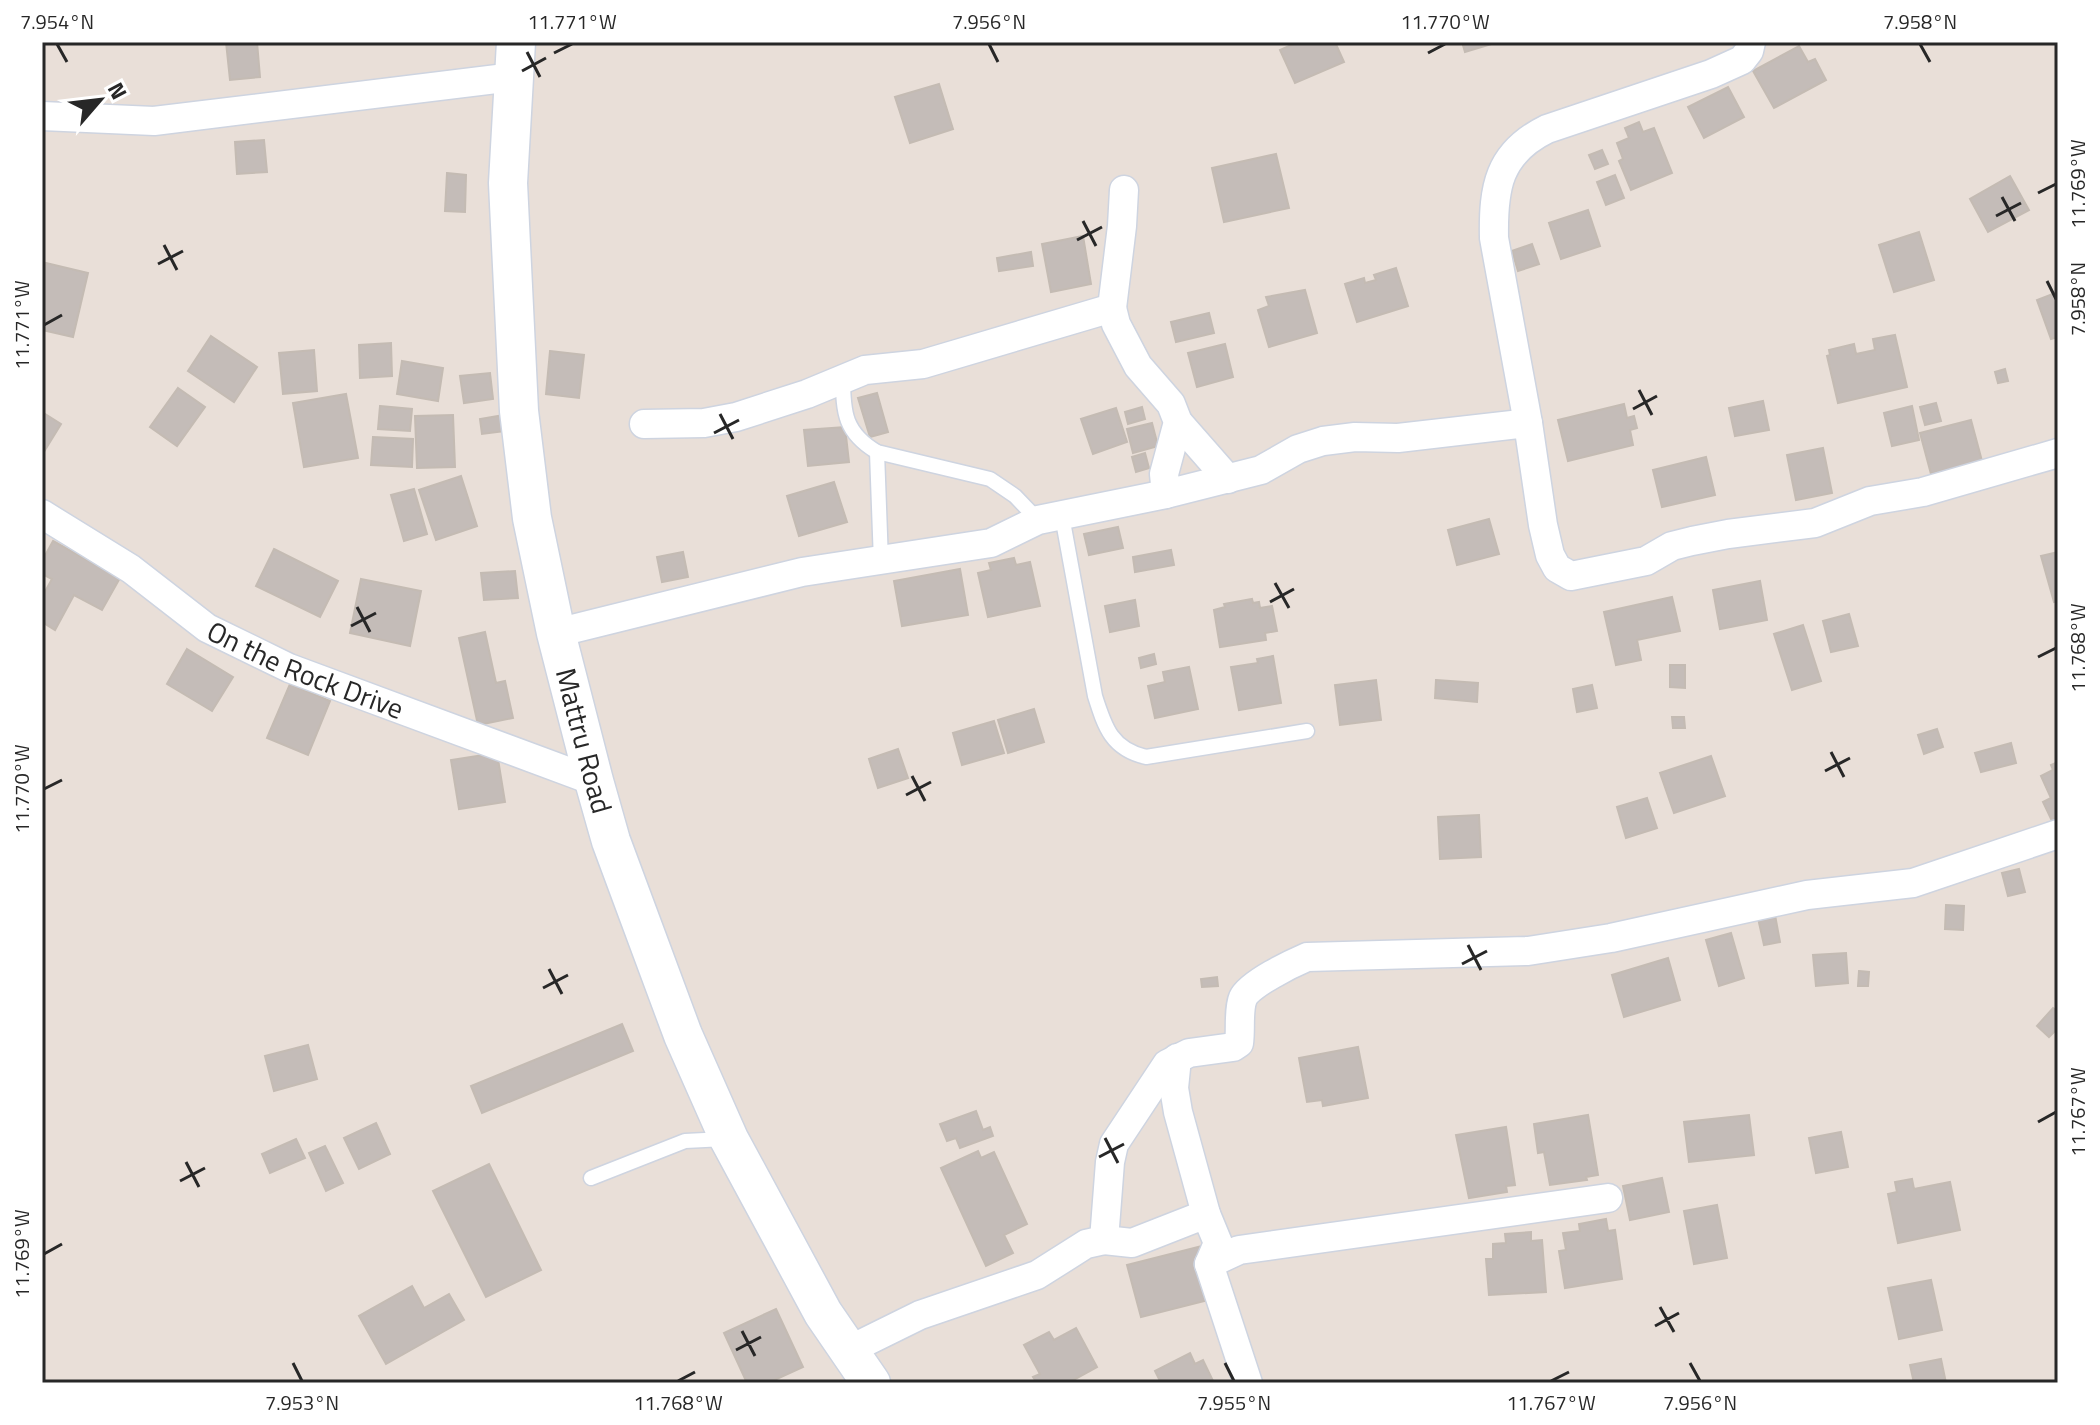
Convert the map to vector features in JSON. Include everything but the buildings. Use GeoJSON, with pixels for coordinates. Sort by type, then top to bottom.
{"type":"FeatureCollection","features":[{"type":"Feature","properties":{"kind":"main road","name":"Mattru Road"},"geometry":{"type":"LineString","coordinates":[[514,60],[508,183],[519,411],[532,518],[556,633],[594,781],[611,841],[683,1035],[729,1139],[823,1313],[871,1383]]}},
{"type":"Feature","properties":{"kind":"street"},"geometry":{"type":"LineString","coordinates":[[1751,42],[1742,60],[1711,74],[1547,129],[1526,140],[1508,159],[1498,184],[1494,238],[1543,525],[1550,555],[1557,568],[1571,576],[1646,561],[1672,546],[1692,541],[1815,523],[1870,501],[1923,492],[2058,453]]}},
{"type":"Feature","properties":{"kind":"street"},"geometry":{"type":"LineString","coordinates":[[42,116],[154,121],[514,60]]}},
{"type":"Feature","properties":{"kind":"street"},"geometry":{"type":"LineString","coordinates":[[1124,190],[1112,308],[1116,324],[1138,366],[1171,404],[1178,422],[1228,479]]}},
{"type":"Feature","properties":{"kind":"street"},"geometry":{"type":"LineString","coordinates":[[644,424],[704,423],[736,417],[807,394],[865,370],[923,364],[1112,308]]}},
{"type":"Feature","properties":{"kind":"street"},"geometry":{"type":"LineString","coordinates":[[1166,494],[1164,474],[1178,422]]}},
{"type":"Feature","properties":{"kind":"street"},"geometry":{"type":"LineString","coordinates":[[556,633],[802,572],[991,543],[1050,518],[1261,470],[1298,449],[1323,441],[1355,437],[1398,438],[1528,423]]}},
{"type":"Feature","properties":{"kind":"street","name":"On the Rock Drive"},"geometry":{"type":"LineString","coordinates":[[42,514],[131,569],[207,628],[289,668],[594,781]]}},
{"type":"Feature","properties":{"kind":"street"},"geometry":{"type":"LineString","coordinates":[[1104,1240],[1114,1144],[1167,1064],[1189,1053],[1233,1047],[1239,1043],[1243,999],[1249,990],[1307,957],[1528,951],[1611,938],[1807,895],[1913,883],[2058,834]]}},
{"type":"Feature","properties":{"kind":"street"},"geometry":{"type":"LineString","coordinates":[[1177,1058],[1174,1088],[1178,1112],[1206,1214],[1218,1243],[1209,1264],[1248,1383]]}},
{"type":"Feature","properties":{"kind":"street"},"geometry":{"type":"LineString","coordinates":[[1209,1264],[1239,1250],[1608,1198]]}},
{"type":"Feature","properties":{"kind":"street"},"geometry":{"type":"LineString","coordinates":[[849,1350],[920,1315],[1037,1275],[1086,1244],[1104,1240],[1132,1243],[1206,1214]]}},
{"type":"Feature","properties":{"kind":"lane"},"geometry":{"type":"LineString","coordinates":[[843,378],[843,399],[855,437],[877,452],[990,479],[1050,518],[1102,720],[1114,741],[1129,753],[1146,757],[1307,731]]}},
{"type":"Feature","properties":{"kind":"lane"},"geometry":{"type":"LineString","coordinates":[[877,452],[881,562]]}},
{"type":"Feature","properties":{"kind":"lane"},"geometry":{"type":"LineString","coordinates":[[591,1178],[685,1141],[729,1139]]}}]}
